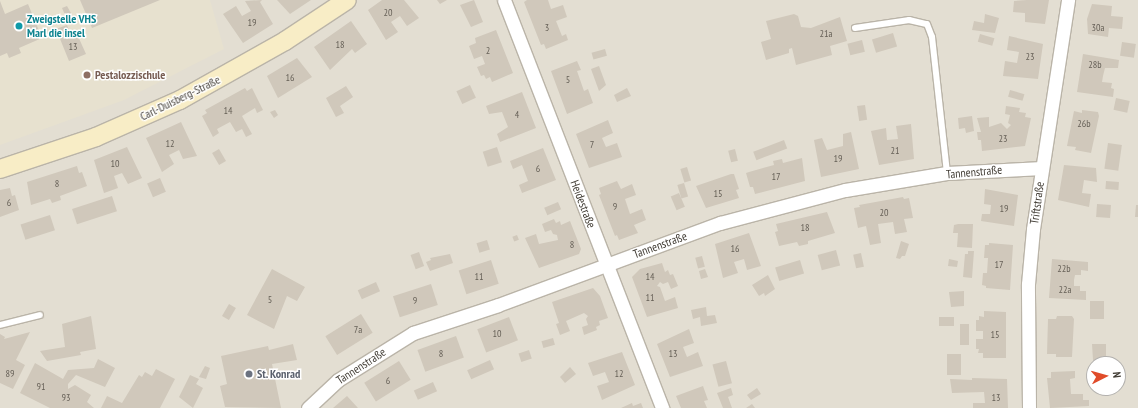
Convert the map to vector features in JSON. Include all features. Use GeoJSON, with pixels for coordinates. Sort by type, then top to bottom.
{"type":"FeatureCollection","features":[{"type":"Feature","properties":{"kind":"main road","name":"Carl-Duisberg-Straße"},"geometry":{"type":"LineString","coordinates":[[0,169],[96,137],[180,100],[285,41],[347,0]]}},
{"type":"Feature","properties":{"kind":"street","name":"Heidestraße"},"geometry":{"type":"LineString","coordinates":[[504,0],[662,408]]}},
{"type":"Feature","properties":{"kind":"street","name":"Triftstraße"},"geometry":{"type":"LineString","coordinates":[[1029,408],[1028,284],[1042,168],[1068,0]]}},
{"type":"Feature","properties":{"kind":"street","name":"Tannenstraße"},"geometry":{"type":"LineString","coordinates":[[308,408],[338,380],[413,333],[498,305],[720,223],[787,204],[845,190],[947,173],[1042,168]]}},
{"type":"Feature","properties":{"kind":"lane"},"geometry":{"type":"LineString","coordinates":[[855,28],[908,20],[927,24],[932,37],[947,173]]}},
{"type":"Feature","properties":{"kind":"lane"},"geometry":{"type":"LineString","coordinates":[[0,325],[40,315]]}},
{"type":"Feature","properties":{"kind":"shaded area"},"geometry":{"type":"Polygon","coordinates":[[[0,0],[1138,0],[1138,408],[0,408],[0,0]]]}},
{"type":"Feature","properties":{"kind":"shaded area","name":"Pestalozzischule"},"geometry":{"type":"Polygon","coordinates":[[[0,0],[210,0],[224,49],[124,100],[0,145],[0,0]]]}},
{"type":"Feature","properties":{"kind":"building"},"geometry":{"type":"Polygon","coordinates":[[[80,0],[160,0],[92,28],[80,0]]]}},
{"type":"Feature","properties":{"kind":"building"},"geometry":{"type":"Polygon","coordinates":[[[262,0],[260,2],[273,24],[243,43],[223,14],[236,6],[242,16],[251,11],[245,1],[262,0]]]}},
{"type":"Feature","properties":{"kind":"building"},"geometry":{"type":"Polygon","coordinates":[[[277,0],[311,0],[290,14],[277,0]]]}},
{"type":"Feature","properties":{"kind":"building"},"geometry":{"type":"Polygon","coordinates":[[[382,0],[404,0],[419,18],[407,26],[400,16],[391,22],[398,32],[386,40],[368,10],[382,0]]]}},
{"type":"Feature","properties":{"kind":"building"},"geometry":{"type":"Polygon","coordinates":[[[437,0],[447,0],[440,4],[437,0]]]}},
{"type":"Feature","properties":{"kind":"building"},"geometry":{"type":"Polygon","coordinates":[[[474,0],[483,22],[471,27],[460,5],[474,0]]]}},
{"type":"Feature","properties":{"kind":"building"},"geometry":{"type":"Polygon","coordinates":[[[527,0],[548,0],[551,9],[563,5],[567,17],[556,21],[562,36],[566,34],[568,40],[546,49],[544,44],[541,45],[524,2],[527,0]]]}},
{"type":"Feature","properties":{"kind":"building"},"geometry":{"type":"Polygon","coordinates":[[[1049,0],[1045,24],[1025,22],[1025,13],[1013,12],[1014,1],[1049,0]]]}},
{"type":"Feature","properties":{"kind":"building","name":"Zweigstelle VHS Marl die insel"},"geometry":{"type":"Polygon","coordinates":[[[0,1],[5,14],[28,4],[42,38],[19,48],[21,53],[9,58],[7,53],[0,56],[0,1]]]}},
{"type":"Feature","properties":{"kind":"building"},"geometry":{"type":"Polygon","coordinates":[[[1092,4],[1112,6],[1111,16],[1123,17],[1122,29],[1109,28],[1108,37],[1088,34],[1087,19],[1092,4]]]}},
{"type":"Feature","properties":{"kind":"building"},"geometry":{"type":"Polygon","coordinates":[[[67,6],[72,15],[66,17],[62,8],[67,6]]]}},
{"type":"Feature","properties":{"kind":"building"},"geometry":{"type":"Polygon","coordinates":[[[794,14],[798,16],[801,27],[811,28],[840,17],[847,41],[830,46],[832,55],[796,65],[792,48],[789,49],[789,53],[766,60],[761,42],[771,39],[766,21],[794,14]]]}},
{"type":"Feature","properties":{"kind":"building"},"geometry":{"type":"Polygon","coordinates":[[[985,14],[999,18],[995,33],[972,30],[974,21],[984,23],[985,14]]]}},
{"type":"Feature","properties":{"kind":"building"},"geometry":{"type":"Polygon","coordinates":[[[351,21],[367,44],[355,53],[352,49],[330,70],[314,47],[351,21]]]}},
{"type":"Feature","properties":{"kind":"building"},"geometry":{"type":"Polygon","coordinates":[[[67,25],[71,36],[77,34],[86,54],[69,61],[56,29],[67,25]]]}},
{"type":"Feature","properties":{"kind":"building"},"geometry":{"type":"Polygon","coordinates":[[[496,30],[513,73],[492,82],[490,77],[486,79],[484,75],[481,76],[477,67],[485,64],[482,56],[474,59],[469,46],[476,43],[475,38],[496,30]]]}},
{"type":"Feature","properties":{"kind":"building"},"geometry":{"type":"Polygon","coordinates":[[[893,33],[897,46],[876,53],[872,39],[893,33]]]}},
{"type":"Feature","properties":{"kind":"building"},"geometry":{"type":"Polygon","coordinates":[[[980,34],[994,38],[992,46],[978,42],[980,34]]]}},
{"type":"Feature","properties":{"kind":"building"},"geometry":{"type":"Polygon","coordinates":[[[1009,36],[1043,44],[1038,79],[1003,76],[1005,61],[1017,63],[1019,52],[1007,50],[1009,36]]]}},
{"type":"Feature","properties":{"kind":"building"},"geometry":{"type":"Polygon","coordinates":[[[862,40],[865,52],[850,55],[847,44],[862,40]]]}},
{"type":"Feature","properties":{"kind":"building"},"geometry":{"type":"Polygon","coordinates":[[[1122,42],[1136,44],[1134,58],[1120,56],[1122,42]]]}},
{"type":"Feature","properties":{"kind":"building"},"geometry":{"type":"Polygon","coordinates":[[[605,49],[607,56],[593,60],[592,53],[605,49]]]}},
{"type":"Feature","properties":{"kind":"building"},"geometry":{"type":"Polygon","coordinates":[[[1083,54],[1119,60],[1118,68],[1105,68],[1102,82],[1112,83],[1111,88],[1114,89],[1113,97],[1077,92],[1083,54]]]}},
{"type":"Feature","properties":{"kind":"building"},"geometry":{"type":"Polygon","coordinates":[[[297,58],[312,77],[278,98],[267,76],[297,58]]]}},
{"type":"Feature","properties":{"kind":"building"},"geometry":{"type":"Polygon","coordinates":[[[577,61],[581,70],[577,71],[584,91],[588,89],[593,103],[567,114],[551,71],[577,61]]]}},
{"type":"Feature","properties":{"kind":"building"},"geometry":{"type":"Polygon","coordinates":[[[599,66],[606,85],[599,91],[591,69],[599,66]]]}},
{"type":"Feature","properties":{"kind":"building"},"geometry":{"type":"Polygon","coordinates":[[[470,85],[476,98],[462,104],[456,91],[470,85]]]}},
{"type":"Feature","properties":{"kind":"building"},"geometry":{"type":"Polygon","coordinates":[[[346,86],[353,97],[340,106],[344,113],[336,117],[326,98],[346,86]]]}},
{"type":"Feature","properties":{"kind":"building"},"geometry":{"type":"Polygon","coordinates":[[[245,88],[247,91],[252,88],[263,110],[257,113],[255,108],[242,116],[252,134],[246,137],[242,129],[236,132],[230,122],[217,129],[219,133],[213,137],[202,116],[207,113],[205,110],[245,88]]]}},
{"type":"Feature","properties":{"kind":"building"},"geometry":{"type":"Polygon","coordinates":[[[627,88],[631,96],[617,102],[614,95],[627,88]]]}},
{"type":"Feature","properties":{"kind":"building"},"geometry":{"type":"Polygon","coordinates":[[[1010,90],[1024,94],[1022,101],[1008,97],[1010,90]]]}},
{"type":"Feature","properties":{"kind":"building"},"geometry":{"type":"Polygon","coordinates":[[[522,92],[536,128],[500,142],[497,134],[508,127],[502,112],[489,114],[486,106],[522,92]]]}},
{"type":"Feature","properties":{"kind":"building"},"geometry":{"type":"Polygon","coordinates":[[[1116,98],[1130,101],[1127,113],[1114,110],[1116,98]]]}},
{"type":"Feature","properties":{"kind":"building"},"geometry":{"type":"Polygon","coordinates":[[[865,105],[867,120],[859,121],[857,106],[865,105]]]}},
{"type":"Feature","properties":{"kind":"building"},"geometry":{"type":"Polygon","coordinates":[[[1006,106],[1020,108],[1019,112],[1026,113],[1025,117],[1031,118],[1025,146],[982,151],[981,140],[978,140],[977,132],[981,132],[977,118],[989,117],[989,127],[1001,123],[1007,129],[1011,125],[1008,123],[1010,115],[1005,114],[1006,106]]]}},
{"type":"Feature","properties":{"kind":"building"},"geometry":{"type":"Polygon","coordinates":[[[275,110],[278,115],[274,118],[270,112],[275,110]]]}},
{"type":"Feature","properties":{"kind":"building"},"geometry":{"type":"Polygon","coordinates":[[[1082,110],[1098,112],[1099,116],[1091,153],[1075,150],[1076,147],[1067,146],[1074,111],[1082,113],[1082,110]]]}},
{"type":"Feature","properties":{"kind":"building"},"geometry":{"type":"Polygon","coordinates":[[[972,116],[974,131],[966,133],[965,128],[959,129],[958,118],[972,116]]]}},
{"type":"Feature","properties":{"kind":"building"},"geometry":{"type":"Polygon","coordinates":[[[608,120],[613,133],[602,138],[606,147],[617,143],[622,157],[589,168],[576,134],[608,120]]]}},
{"type":"Feature","properties":{"kind":"building"},"geometry":{"type":"Polygon","coordinates":[[[181,122],[197,156],[183,159],[179,150],[169,155],[174,164],[162,172],[146,138],[181,122]]]}},
{"type":"Feature","properties":{"kind":"building"},"geometry":{"type":"Polygon","coordinates":[[[911,124],[914,159],[879,165],[871,131],[886,128],[887,140],[898,139],[896,126],[911,124]]]}},
{"type":"Feature","properties":{"kind":"building"},"geometry":{"type":"Polygon","coordinates":[[[851,132],[859,169],[821,177],[814,140],[822,138],[827,150],[843,146],[843,134],[851,132]]]}},
{"type":"Feature","properties":{"kind":"building"},"geometry":{"type":"Polygon","coordinates":[[[784,140],[787,148],[756,160],[753,152],[784,140]]]}},
{"type":"Feature","properties":{"kind":"building"},"geometry":{"type":"Polygon","coordinates":[[[1108,143],[1122,145],[1118,171],[1104,169],[1108,143]]]}},
{"type":"Feature","properties":{"kind":"building"},"geometry":{"type":"Polygon","coordinates":[[[127,147],[142,178],[128,184],[122,173],[114,176],[118,188],[104,193],[94,160],[127,147]]]}},
{"type":"Feature","properties":{"kind":"building"},"geometry":{"type":"Polygon","coordinates":[[[497,147],[502,162],[488,167],[483,152],[497,147]]]}},
{"type":"Feature","properties":{"kind":"building"},"geometry":{"type":"Polygon","coordinates":[[[543,148],[556,180],[522,193],[519,185],[528,181],[522,165],[513,169],[510,161],[543,148]]]}},
{"type":"Feature","properties":{"kind":"building"},"geometry":{"type":"Polygon","coordinates":[[[219,149],[226,161],[219,165],[212,153],[219,149]]]}},
{"type":"Feature","properties":{"kind":"building"},"geometry":{"type":"Polygon","coordinates":[[[735,149],[738,161],[731,162],[728,151],[735,149]]]}},
{"type":"Feature","properties":{"kind":"building"},"geometry":{"type":"Polygon","coordinates":[[[802,158],[805,181],[755,194],[753,187],[750,187],[746,173],[774,165],[773,161],[782,159],[783,163],[802,158]]]}},
{"type":"Feature","properties":{"kind":"building"},"geometry":{"type":"Polygon","coordinates":[[[1064,165],[1096,168],[1097,182],[1084,180],[1082,193],[1091,194],[1089,207],[1058,200],[1064,165]]]}},
{"type":"Feature","properties":{"kind":"building"},"geometry":{"type":"Polygon","coordinates":[[[77,166],[79,173],[82,172],[87,186],[60,196],[61,200],[52,203],[50,199],[31,205],[27,182],[77,166]]]}},
{"type":"Feature","properties":{"kind":"building"},"geometry":{"type":"Polygon","coordinates":[[[687,167],[691,180],[684,182],[680,169],[687,167]]]}},
{"type":"Feature","properties":{"kind":"building"},"geometry":{"type":"Polygon","coordinates":[[[734,174],[739,189],[736,190],[739,198],[706,208],[696,186],[734,174]]]}},
{"type":"Feature","properties":{"kind":"building"},"geometry":{"type":"Polygon","coordinates":[[[160,178],[166,192],[153,197],[147,183],[160,178]]]}},
{"type":"Feature","properties":{"kind":"building"},"geometry":{"type":"Polygon","coordinates":[[[617,181],[621,189],[632,184],[636,195],[625,199],[630,214],[642,209],[646,220],[634,225],[638,233],[619,240],[617,235],[615,236],[599,195],[601,194],[599,188],[617,181]]]}},
{"type":"Feature","properties":{"kind":"building"},"geometry":{"type":"Polygon","coordinates":[[[1106,181],[1119,182],[1118,190],[1105,189],[1106,181]]]}},
{"type":"Feature","properties":{"kind":"building"},"geometry":{"type":"Polygon","coordinates":[[[684,183],[688,196],[681,198],[677,185],[684,183]]]}},
{"type":"Feature","properties":{"kind":"building"},"geometry":{"type":"Polygon","coordinates":[[[10,188],[12,196],[15,195],[19,210],[0,217],[0,190],[10,188]]]}},
{"type":"Feature","properties":{"kind":"building"},"geometry":{"type":"Polygon","coordinates":[[[985,189],[1018,195],[1014,226],[981,221],[982,214],[990,214],[991,205],[984,204],[985,189]]]}},
{"type":"Feature","properties":{"kind":"building"},"geometry":{"type":"Polygon","coordinates":[[[679,193],[685,207],[677,210],[671,197],[679,193]]]}},
{"type":"Feature","properties":{"kind":"building"},"geometry":{"type":"Polygon","coordinates":[[[112,196],[117,211],[77,224],[72,209],[112,196]]]}},
{"type":"Feature","properties":{"kind":"building"},"geometry":{"type":"Polygon","coordinates":[[[903,197],[904,199],[909,198],[913,218],[904,219],[907,232],[895,234],[893,222],[878,224],[881,243],[870,245],[866,226],[858,228],[854,208],[860,207],[859,205],[903,197]]]}},
{"type":"Feature","properties":{"kind":"building"},"geometry":{"type":"Polygon","coordinates":[[[558,202],[561,209],[547,215],[544,208],[558,202]]]}},
{"type":"Feature","properties":{"kind":"building"},"geometry":{"type":"Polygon","coordinates":[[[1097,204],[1111,205],[1110,218],[1096,217],[1097,204]]]}},
{"type":"Feature","properties":{"kind":"building"},"geometry":{"type":"Polygon","coordinates":[[[1136,205],[1138,205],[1138,217],[1135,217],[1136,205]]]}},
{"type":"Feature","properties":{"kind":"building"},"geometry":{"type":"Polygon","coordinates":[[[827,212],[835,233],[808,241],[808,244],[799,246],[797,242],[779,246],[775,232],[778,231],[776,224],[827,212]]]}},
{"type":"Feature","properties":{"kind":"building"},"geometry":{"type":"Polygon","coordinates":[[[50,215],[55,230],[25,240],[21,225],[50,215]]]}},
{"type":"Feature","properties":{"kind":"building"},"geometry":{"type":"Polygon","coordinates":[[[554,219],[556,223],[560,221],[561,225],[570,221],[581,249],[579,254],[539,268],[525,238],[536,234],[539,244],[558,240],[557,235],[553,234],[551,230],[545,232],[542,224],[554,219]]]}},
{"type":"Feature","properties":{"kind":"building"},"geometry":{"type":"Polygon","coordinates":[[[973,224],[972,248],[957,247],[958,233],[953,233],[954,225],[973,224]]]}},
{"type":"Feature","properties":{"kind":"building"},"geometry":{"type":"Polygon","coordinates":[[[749,233],[761,266],[747,270],[744,259],[734,262],[738,273],[723,278],[715,244],[749,233]]]}},
{"type":"Feature","properties":{"kind":"building"},"geometry":{"type":"Polygon","coordinates":[[[517,235],[519,240],[514,242],[512,237],[517,235]]]}},
{"type":"Feature","properties":{"kind":"building"},"geometry":{"type":"Polygon","coordinates":[[[487,240],[490,250],[479,253],[476,243],[487,240]]]}},
{"type":"Feature","properties":{"kind":"building"},"geometry":{"type":"Polygon","coordinates":[[[901,241],[909,244],[905,256],[902,256],[900,259],[896,258],[901,241]]]}},
{"type":"Feature","properties":{"kind":"building"},"geometry":{"type":"Polygon","coordinates":[[[989,243],[1013,245],[1010,290],[986,288],[986,286],[982,285],[983,273],[987,273],[988,258],[984,258],[985,245],[989,245],[989,243]]]}},
{"type":"Feature","properties":{"kind":"building"},"geometry":{"type":"Polygon","coordinates":[[[836,250],[840,265],[822,270],[818,255],[836,250]]]}},
{"type":"Feature","properties":{"kind":"building"},"geometry":{"type":"Polygon","coordinates":[[[968,251],[974,251],[972,278],[963,277],[965,254],[968,254],[968,251]]]}},
{"type":"Feature","properties":{"kind":"building"},"geometry":{"type":"Polygon","coordinates":[[[419,252],[424,266],[416,269],[411,255],[419,252]]]}},
{"type":"Feature","properties":{"kind":"building"},"geometry":{"type":"Polygon","coordinates":[[[861,253],[864,267],[856,268],[853,255],[861,253]]]}},
{"type":"Feature","properties":{"kind":"building"},"geometry":{"type":"Polygon","coordinates":[[[450,254],[453,263],[430,271],[426,262],[431,260],[430,258],[450,254]]]}},
{"type":"Feature","properties":{"kind":"building"},"geometry":{"type":"Polygon","coordinates":[[[702,256],[705,267],[698,268],[695,258],[702,256]]]}},
{"type":"Feature","properties":{"kind":"building"},"geometry":{"type":"Polygon","coordinates":[[[949,259],[958,261],[957,267],[948,266],[949,259]]]}},
{"type":"Feature","properties":{"kind":"building"},"geometry":{"type":"Polygon","coordinates":[[[1052,259],[1088,262],[1088,271],[1081,270],[1081,275],[1075,275],[1074,280],[1074,286],[1080,286],[1080,291],[1086,291],[1086,300],[1049,298],[1052,259]]]}},
{"type":"Feature","properties":{"kind":"building"},"geometry":{"type":"Polygon","coordinates":[[[491,260],[499,284],[466,294],[459,271],[491,260]]]}},
{"type":"Feature","properties":{"kind":"building"},"geometry":{"type":"Polygon","coordinates":[[[800,260],[804,273],[779,281],[775,268],[800,260]]]}},
{"type":"Feature","properties":{"kind":"building"},"geometry":{"type":"Polygon","coordinates":[[[662,263],[665,272],[668,270],[670,275],[673,274],[678,286],[671,289],[668,282],[663,284],[660,282],[657,286],[660,287],[665,301],[675,297],[678,308],[647,317],[632,277],[640,269],[662,263]]]}},
{"type":"Feature","properties":{"kind":"building"},"geometry":{"type":"Polygon","coordinates":[[[272,269],[305,287],[297,301],[287,296],[274,329],[247,315],[272,269]]]}},
{"type":"Feature","properties":{"kind":"building"},"geometry":{"type":"Polygon","coordinates":[[[705,269],[708,277],[701,279],[699,271],[705,269]]]}},
{"type":"Feature","properties":{"kind":"building"},"geometry":{"type":"Polygon","coordinates":[[[768,275],[775,289],[765,296],[764,293],[759,296],[752,285],[768,275]]]}},
{"type":"Feature","properties":{"kind":"building"},"geometry":{"type":"Polygon","coordinates":[[[376,282],[380,291],[362,299],[358,290],[376,282]]]}},
{"type":"Feature","properties":{"kind":"building"},"geometry":{"type":"Polygon","coordinates":[[[431,284],[438,305],[400,317],[393,296],[431,284]]]}},
{"type":"Feature","properties":{"kind":"building"},"geometry":{"type":"Polygon","coordinates":[[[593,288],[600,296],[608,318],[599,321],[600,325],[596,327],[597,330],[584,335],[582,327],[588,325],[586,319],[588,316],[584,313],[566,321],[570,331],[560,335],[556,324],[559,323],[552,302],[593,288]]]}},
{"type":"Feature","properties":{"kind":"building"},"geometry":{"type":"Polygon","coordinates":[[[964,291],[964,306],[951,307],[949,292],[964,291]]]}},
{"type":"Feature","properties":{"kind":"building"},"geometry":{"type":"Polygon","coordinates":[[[1090,301],[1104,301],[1104,319],[1090,319],[1090,301]]]}},
{"type":"Feature","properties":{"kind":"building"},"geometry":{"type":"Polygon","coordinates":[[[229,304],[236,308],[229,320],[222,316],[229,304]]]}},
{"type":"Feature","properties":{"kind":"building"},"geometry":{"type":"Polygon","coordinates":[[[706,307],[707,316],[715,315],[717,323],[701,326],[700,317],[693,319],[691,310],[706,307]]]}},
{"type":"Feature","properties":{"kind":"building"},"geometry":{"type":"Polygon","coordinates":[[[984,311],[1006,312],[1006,358],[983,358],[983,353],[978,353],[979,349],[976,349],[976,339],[983,339],[983,331],[976,331],[976,320],[979,320],[979,316],[984,317],[984,311]]]}},
{"type":"Feature","properties":{"kind":"building"},"geometry":{"type":"Polygon","coordinates":[[[361,314],[373,333],[337,355],[325,336],[361,314]]]}},
{"type":"Feature","properties":{"kind":"building"},"geometry":{"type":"Polygon","coordinates":[[[91,316],[96,349],[80,352],[81,355],[47,361],[40,351],[65,347],[62,324],[91,316]]]}},
{"type":"Feature","properties":{"kind":"building"},"geometry":{"type":"Polygon","coordinates":[[[1057,316],[1072,316],[1074,319],[1072,357],[1056,357],[1056,354],[1047,354],[1048,319],[1056,319],[1057,316]]]}},
{"type":"Feature","properties":{"kind":"building"},"geometry":{"type":"Polygon","coordinates":[[[509,317],[518,340],[486,353],[477,329],[509,317]]]}},
{"type":"Feature","properties":{"kind":"building"},"geometry":{"type":"Polygon","coordinates":[[[939,317],[954,317],[954,326],[939,326],[939,317]]]}},
{"type":"Feature","properties":{"kind":"building"},"geometry":{"type":"Polygon","coordinates":[[[960,324],[969,324],[969,345],[960,345],[960,324]]]}},
{"type":"Feature","properties":{"kind":"building"},"geometry":{"type":"Polygon","coordinates":[[[689,329],[694,343],[683,347],[687,357],[698,352],[703,366],[670,377],[657,344],[689,329]]]}},
{"type":"Feature","properties":{"kind":"building"},"geometry":{"type":"Polygon","coordinates":[[[30,332],[16,360],[25,365],[13,389],[0,383],[0,334],[5,337],[4,339],[30,332]]]}},
{"type":"Feature","properties":{"kind":"building"},"geometry":{"type":"Polygon","coordinates":[[[456,336],[464,358],[425,372],[417,350],[456,336]]]}},
{"type":"Feature","properties":{"kind":"building"},"geometry":{"type":"Polygon","coordinates":[[[553,338],[555,345],[543,348],[541,341],[553,338]]]}},
{"type":"Feature","properties":{"kind":"building","name":"St. Konrad"},"geometry":{"type":"Polygon","coordinates":[[[293,344],[297,360],[272,364],[281,408],[225,407],[220,386],[227,384],[221,356],[268,346],[269,350],[293,344]]]}},
{"type":"Feature","properties":{"kind":"building"},"geometry":{"type":"Polygon","coordinates":[[[1092,344],[1106,344],[1106,356],[1093,356],[1092,344]]]}},
{"type":"Feature","properties":{"kind":"building"},"geometry":{"type":"Polygon","coordinates":[[[529,350],[532,359],[521,362],[519,353],[529,350]]]}},
{"type":"Feature","properties":{"kind":"building"},"geometry":{"type":"Polygon","coordinates":[[[622,352],[635,385],[602,400],[597,386],[609,382],[605,372],[593,376],[588,363],[622,352]]]}},
{"type":"Feature","properties":{"kind":"building"},"geometry":{"type":"Polygon","coordinates":[[[947,354],[961,354],[961,375],[947,375],[947,354]]]}},
{"type":"Feature","properties":{"kind":"building"},"geometry":{"type":"Polygon","coordinates":[[[98,359],[115,368],[105,387],[76,375],[68,384],[68,389],[75,385],[91,395],[87,402],[94,408],[50,408],[20,393],[35,363],[63,379],[68,370],[94,368],[98,359]]]}},
{"type":"Feature","properties":{"kind":"building"},"geometry":{"type":"Polygon","coordinates":[[[490,360],[494,369],[471,379],[467,370],[490,360]]]}},
{"type":"Feature","properties":{"kind":"building"},"geometry":{"type":"Polygon","coordinates":[[[399,361],[411,380],[376,401],[364,383],[399,361]]]}},
{"type":"Feature","properties":{"kind":"building"},"geometry":{"type":"Polygon","coordinates":[[[726,361],[732,383],[718,387],[712,365],[726,361]]]}},
{"type":"Feature","properties":{"kind":"building"},"geometry":{"type":"Polygon","coordinates":[[[205,366],[210,368],[206,379],[199,377],[205,366]]]}},
{"type":"Feature","properties":{"kind":"building"},"geometry":{"type":"Polygon","coordinates":[[[570,367],[576,374],[565,383],[560,377],[570,367]]]}},
{"type":"Feature","properties":{"kind":"building"},"geometry":{"type":"Polygon","coordinates":[[[156,369],[175,379],[160,408],[101,408],[107,396],[122,403],[139,375],[142,377],[145,372],[152,376],[156,369]]]}},
{"type":"Feature","properties":{"kind":"building"},"geometry":{"type":"Polygon","coordinates":[[[1075,371],[1075,378],[1070,379],[1071,394],[1083,394],[1083,400],[1089,400],[1089,406],[1050,408],[1047,378],[1051,378],[1051,372],[1075,371]]]}},
{"type":"Feature","properties":{"kind":"building"},"geometry":{"type":"Polygon","coordinates":[[[190,375],[199,379],[196,384],[203,388],[193,408],[179,397],[190,375]]]}},
{"type":"Feature","properties":{"kind":"building"},"geometry":{"type":"Polygon","coordinates":[[[972,378],[1007,379],[1008,408],[973,408],[973,403],[985,403],[984,392],[952,393],[950,379],[972,380],[972,378]]]}},
{"type":"Feature","properties":{"kind":"building"},"geometry":{"type":"Polygon","coordinates":[[[433,382],[437,391],[418,400],[414,391],[433,382]]]}},
{"type":"Feature","properties":{"kind":"building"},"geometry":{"type":"Polygon","coordinates":[[[703,386],[708,400],[704,401],[707,408],[681,408],[676,396],[703,386]]]}},
{"type":"Feature","properties":{"kind":"building"},"geometry":{"type":"Polygon","coordinates":[[[731,388],[733,395],[728,397],[732,408],[723,408],[717,393],[731,388]]]}},
{"type":"Feature","properties":{"kind":"building"},"geometry":{"type":"Polygon","coordinates":[[[757,388],[761,394],[751,400],[747,395],[757,388]]]}},
{"type":"Feature","properties":{"kind":"building"},"geometry":{"type":"Polygon","coordinates":[[[347,396],[358,408],[333,408],[347,396]]]}},
{"type":"Feature","properties":{"kind":"building"},"geometry":{"type":"Polygon","coordinates":[[[632,403],[633,406],[641,403],[643,408],[621,408],[632,403]]]}},
{"type":"Feature","properties":{"kind":"building"},"geometry":{"type":"Polygon","coordinates":[[[752,404],[755,408],[746,408],[752,404]]]}},
{"type":"Feature","properties":{"kind":"place","name":"Zweigstelle VHS Marl die insel"},"geometry":{"type":"Point","coordinates":[19,26]}},
{"type":"Feature","properties":{"kind":"place","name":"Pestalozzischule"},"geometry":{"type":"Point","coordinates":[87,75]}},
{"type":"Feature","properties":{"kind":"place","name":"St. Konrad"},"geometry":{"type":"Point","coordinates":[249,374]}}]}
